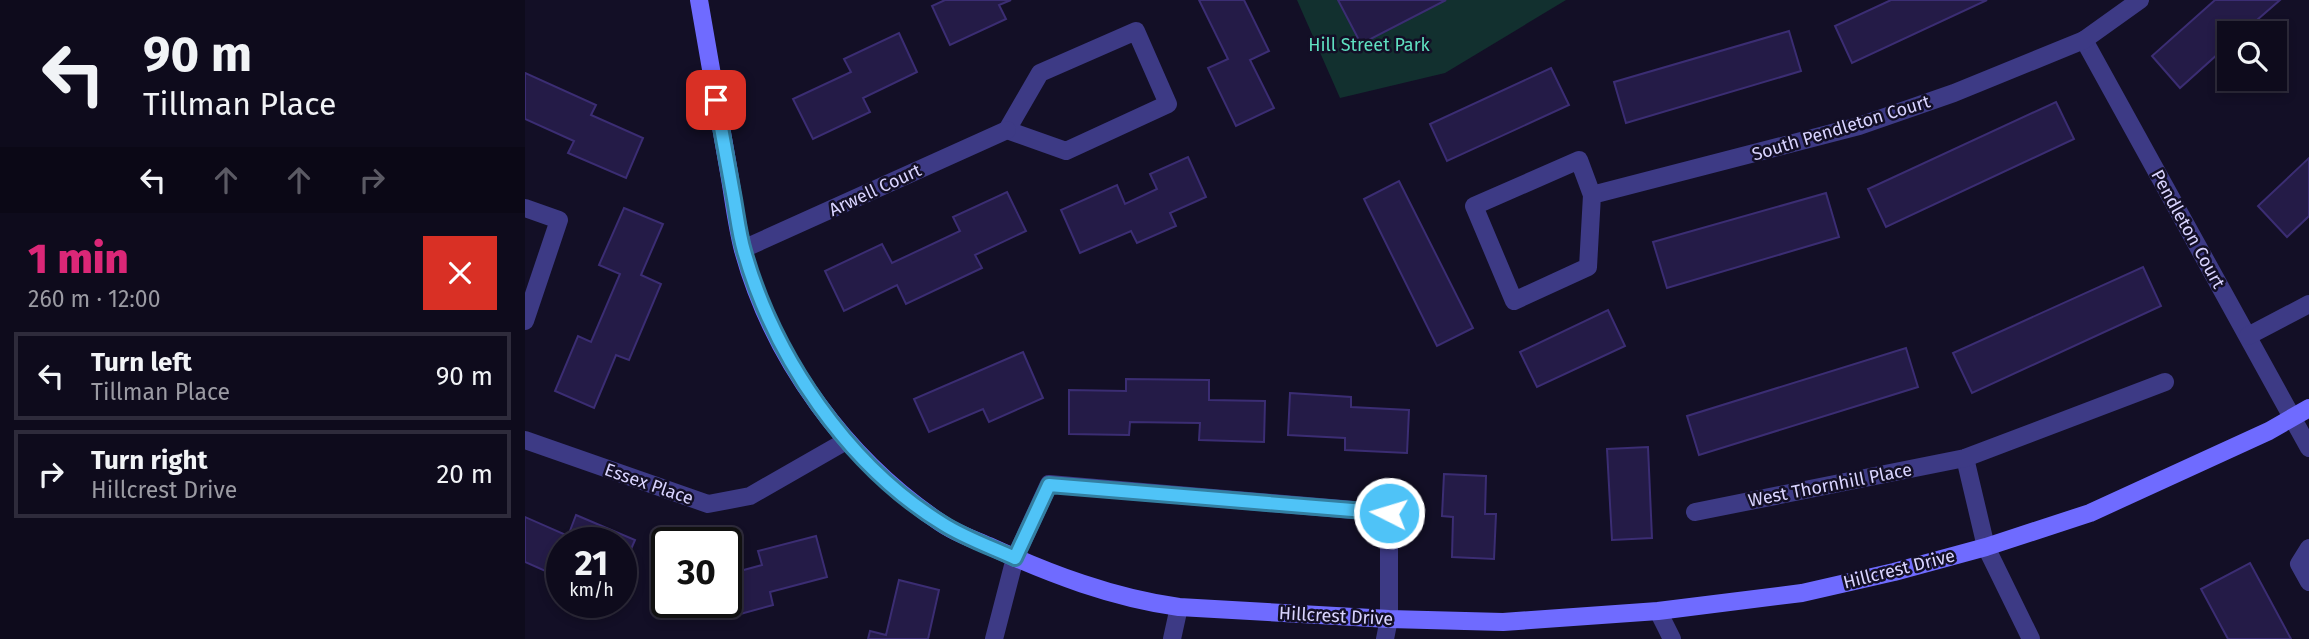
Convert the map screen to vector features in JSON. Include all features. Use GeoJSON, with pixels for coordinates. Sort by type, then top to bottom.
{"type":"FeatureCollection","features":[{"type":"Feature","properties":{"kind":"street","name":"Hillcrest Drive"},"geometry":{"type":"LineString","coordinates":[[699,0],[743,249],[760,299],[785,351],[846,441],[902,495],[943,525],[1075,582],[1146,602],[1179,607],[1389,619],[1503,622],[1658,611],[1802,593],[1986,547],[2091,513],[2269,431],[2309,408]]}},
{"type":"Feature","properties":{"kind":"street","name":"South Pendleton Court"},"geometry":{"type":"LineString","coordinates":[[1592,195],[1859,126],[1954,93],[2084,40],[2140,0]]}},
{"type":"Feature","properties":{"kind":"street"},"geometry":{"type":"LineString","coordinates":[[1136,31],[1168,104],[1066,151],[1007,130],[1040,73],[1136,31]]}},
{"type":"Feature","properties":{"kind":"street","name":"Pendleton Court"},"geometry":{"type":"LineString","coordinates":[[2084,40],[2309,448]]}},
{"type":"Feature","properties":{"kind":"street","name":"Arwell Court"},"geometry":{"type":"LineString","coordinates":[[743,249],[1007,130]]}},
{"type":"Feature","properties":{"kind":"street"},"geometry":{"type":"LineString","coordinates":[[1579,160],[1592,195],[1588,267],[1514,301],[1474,206],[1579,160]]}},
{"type":"Feature","properties":{"kind":"street"},"geometry":{"type":"LineString","coordinates":[[525,208],[559,220],[525,321]]}},
{"type":"Feature","properties":{"kind":"street"},"geometry":{"type":"LineString","coordinates":[[2248,336],[2309,304]]}},
{"type":"Feature","properties":{"kind":"street","name":"West Thornhill Place"},"geometry":{"type":"LineString","coordinates":[[1695,512],[1965,458],[2165,382]]}},
{"type":"Feature","properties":{"kind":"street","name":"Essex Place"},"geometry":{"type":"LineString","coordinates":[[525,440],[708,504],[750,496],[846,441]]}},
{"type":"Feature","properties":{"kind":"street"},"geometry":{"type":"LineString","coordinates":[[1965,458],[1986,547],[2031,639]]}},
{"type":"Feature","properties":{"kind":"street"},"geometry":{"type":"LineString","coordinates":[[994,639],[1015,558],[1049,485],[1389,513],[1389,619],[1385,639]]}},
{"type":"Feature","properties":{"kind":"street"},"geometry":{"type":"LineString","coordinates":[[2309,548],[2299,564],[2309,582]]}},
{"type":"Feature","properties":{"kind":"street"},"geometry":{"type":"LineString","coordinates":[[1172,639],[1179,607]]}},
{"type":"Feature","properties":{"kind":"street"},"geometry":{"type":"LineString","coordinates":[[1658,611],[1672,639]]}},
{"type":"Feature","properties":{"kind":"green space","name":"Hill Street Park"},"geometry":{"type":"Polygon","coordinates":[[[1297,0],[1566,0],[1445,73],[1340,98],[1297,0]]]}},
{"type":"Feature","properties":{"kind":"building"},"geometry":{"type":"Polygon","coordinates":[[[945,0],[1011,0],[999,5],[1006,19],[950,45],[932,6],[945,0]]]}},
{"type":"Feature","properties":{"kind":"building"},"geometry":{"type":"Polygon","coordinates":[[[1199,0],[1244,0],[1269,51],[1250,60],[1274,108],[1236,126],[1208,68],[1228,59],[1199,0]]]}},
{"type":"Feature","properties":{"kind":"building"},"geometry":{"type":"Polygon","coordinates":[[[1338,0],[1446,0],[1361,44],[1338,0]]]}},
{"type":"Feature","properties":{"kind":"building"},"geometry":{"type":"Polygon","coordinates":[[[1891,0],[1987,0],[1852,63],[1835,26],[1891,0]]]}},
{"type":"Feature","properties":{"kind":"building"},"geometry":{"type":"Polygon","coordinates":[[[2215,0],[2280,0],[2256,21],[2217,21],[2217,55],[2180,88],[2152,56],[2215,0]]]}},
{"type":"Feature","properties":{"kind":"building"},"geometry":{"type":"Polygon","coordinates":[[[1789,31],[1801,71],[1626,123],[1614,82],[1789,31]]]}},
{"type":"Feature","properties":{"kind":"building"},"geometry":{"type":"Polygon","coordinates":[[[899,33],[917,72],[863,98],[870,112],[813,139],[793,99],[851,72],[844,59],[899,33]]]}},
{"type":"Feature","properties":{"kind":"building"},"geometry":{"type":"Polygon","coordinates":[[[1551,68],[1569,105],[1447,161],[1430,124],[1551,68]]]}},
{"type":"Feature","properties":{"kind":"building"},"geometry":{"type":"Polygon","coordinates":[[[525,73],[596,105],[591,115],[643,138],[626,178],[568,153],[574,141],[525,119],[525,73]]]}},
{"type":"Feature","properties":{"kind":"building"},"geometry":{"type":"Polygon","coordinates":[[[2056,102],[2074,139],[1886,227],[1868,189],[2056,102]]]}},
{"type":"Feature","properties":{"kind":"building"},"geometry":{"type":"Polygon","coordinates":[[[1188,157],[1206,197],[1170,213],[1176,226],[1137,243],[1131,231],[1080,253],[1061,210],[1117,185],[1125,204],[1157,189],[1150,174],[1188,157]]]}},
{"type":"Feature","properties":{"kind":"building"},"geometry":{"type":"Polygon","coordinates":[[[2309,158],[2309,216],[2287,237],[2258,206],[2309,158]]]}},
{"type":"Feature","properties":{"kind":"building"},"geometry":{"type":"Polygon","coordinates":[[[1399,181],[1473,328],[1437,346],[1364,199],[1399,181]]]}},
{"type":"Feature","properties":{"kind":"building"},"geometry":{"type":"Polygon","coordinates":[[[1007,192],[1026,231],[975,255],[982,268],[906,304],[897,285],[844,311],[825,271],[882,244],[892,263],[960,231],[953,217],[1007,192]]]}},
{"type":"Feature","properties":{"kind":"building"},"geometry":{"type":"Polygon","coordinates":[[[1826,193],[1839,237],[1667,288],[1653,242],[1826,193]]]}},
{"type":"Feature","properties":{"kind":"building"},"geometry":{"type":"Polygon","coordinates":[[[624,208],[663,224],[641,275],[661,284],[629,360],[616,355],[594,408],[555,391],[578,336],[591,342],[620,274],[599,265],[624,208]]]}},
{"type":"Feature","properties":{"kind":"building"},"geometry":{"type":"Polygon","coordinates":[[[2143,267],[2161,306],[1972,393],[1953,353],[2143,267]]]}},
{"type":"Feature","properties":{"kind":"building"},"geometry":{"type":"Polygon","coordinates":[[[1608,310],[1625,346],[1537,387],[1520,352],[1608,310]]]}},
{"type":"Feature","properties":{"kind":"building"},"geometry":{"type":"Polygon","coordinates":[[[1906,348],[1918,387],[1699,455],[1687,416],[1906,348]]]}},
{"type":"Feature","properties":{"kind":"building"},"geometry":{"type":"Polygon","coordinates":[[[1023,352],[1043,398],[989,422],[983,409],[929,432],[914,399],[1023,352]]]}},
{"type":"Feature","properties":{"kind":"building"},"geometry":{"type":"Polygon","coordinates":[[[1126,379],[1209,380],[1209,400],[1265,401],[1264,442],[1199,440],[1200,423],[1130,422],[1129,435],[1069,434],[1069,390],[1126,391],[1126,379]]]}},
{"type":"Feature","properties":{"kind":"building"},"geometry":{"type":"Polygon","coordinates":[[[1290,393],[1351,397],[1351,407],[1409,410],[1407,453],[1345,450],[1345,438],[1288,435],[1290,393]]]}},
{"type":"Feature","properties":{"kind":"building"},"geometry":{"type":"Polygon","coordinates":[[[1648,447],[1652,538],[1612,540],[1607,449],[1648,447]]]}},
{"type":"Feature","properties":{"kind":"building"},"geometry":{"type":"Polygon","coordinates":[[[1444,474],[1486,476],[1485,514],[1496,514],[1494,559],[1452,557],[1453,517],[1442,516],[1444,474]]]}},
{"type":"Feature","properties":{"kind":"building"},"geometry":{"type":"Polygon","coordinates":[[[576,515],[604,527],[571,527],[576,515]]]}},
{"type":"Feature","properties":{"kind":"building"},"geometry":{"type":"Polygon","coordinates":[[[525,517],[548,527],[546,571],[525,562],[525,517]]]}},
{"type":"Feature","properties":{"kind":"building"},"geometry":{"type":"Polygon","coordinates":[[[816,536],[827,577],[770,592],[773,605],[742,614],[742,570],[762,565],[758,551],[816,536]]]}},
{"type":"Feature","properties":{"kind":"building"},"geometry":{"type":"Polygon","coordinates":[[[2250,563],[2291,639],[2228,639],[2201,589],[2250,563]]]}},
{"type":"Feature","properties":{"kind":"building"},"geometry":{"type":"Polygon","coordinates":[[[899,580],[939,590],[928,639],[868,639],[870,631],[886,635],[899,580]]]}},
{"type":"Feature","properties":{"kind":"route"},"geometry":{"type":"LineString","coordinates":[[716,100],[743,249],[760,299],[785,351],[846,441],[902,495],[943,525],[1015,558],[1049,485],[1389,513]]}}]}
